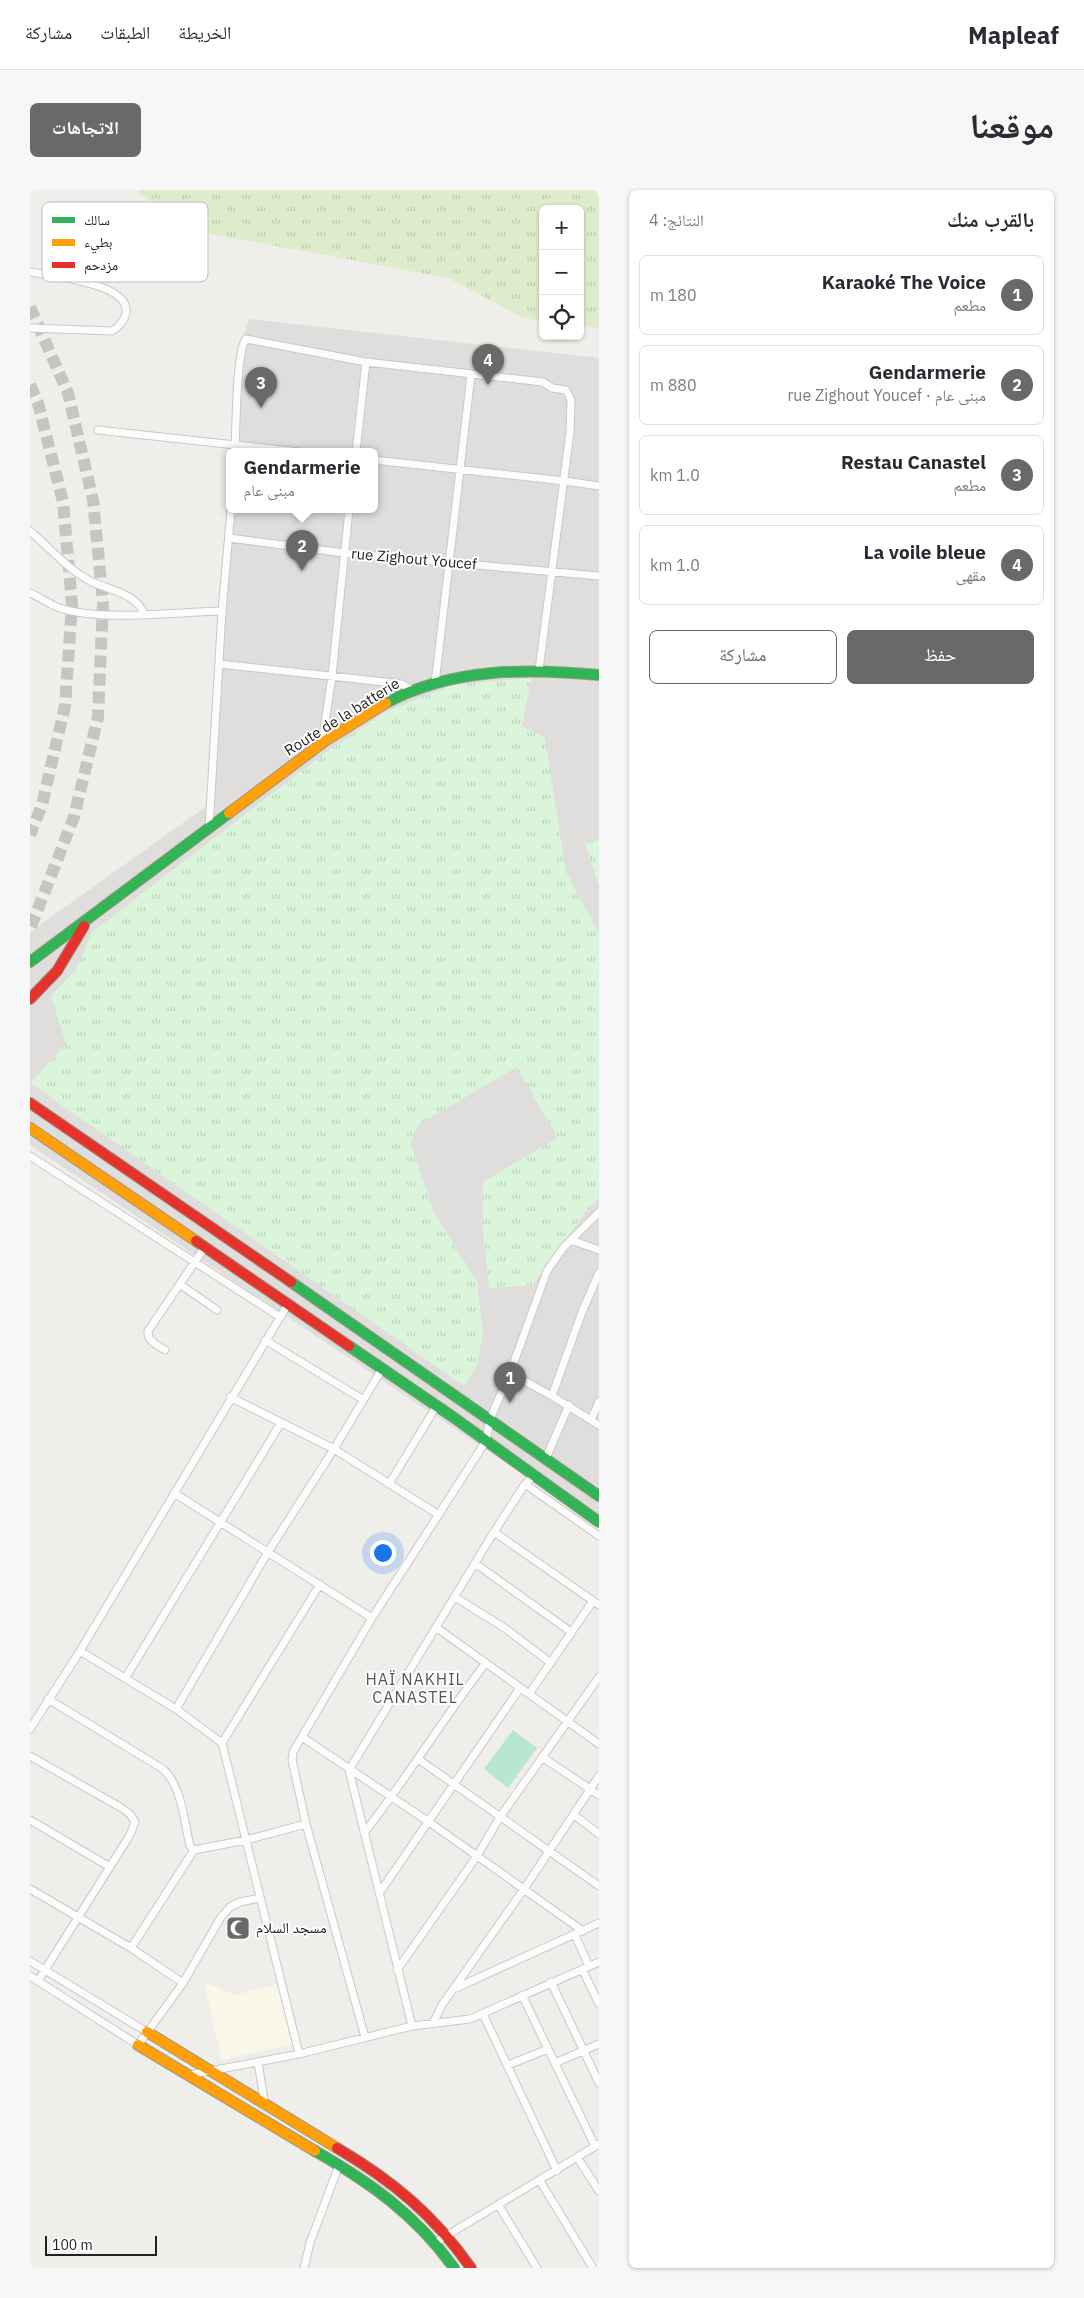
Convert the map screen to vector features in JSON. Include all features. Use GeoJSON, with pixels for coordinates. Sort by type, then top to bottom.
{"type":"FeatureCollection","features":[{"type":"Feature","properties":{"kind":"main road","name":"Route de la batterie"},"geometry":{"type":"LineString","coordinates":[[30,962],[86,923],[322,743],[380,707],[413,690],[498,672],[539,670],[599,675]]}},
{"type":"Feature","properties":{"kind":"main road"},"geometry":{"type":"LineString","coordinates":[[30,999],[57,971],[86,923]]}},
{"type":"Feature","properties":{"kind":"main road"},"geometry":{"type":"LineString","coordinates":[[30,1103],[117,1160],[598,1494]]}},
{"type":"Feature","properties":{"kind":"main road"},"geometry":{"type":"LineString","coordinates":[[30,1128],[486,1441],[599,1522]]}},
{"type":"Feature","properties":{"kind":"main road"},"geometry":{"type":"LineString","coordinates":[[147,2032],[206,2072],[390,2180],[429,2213],[448,2234],[471,2268]]}},
{"type":"Feature","properties":{"kind":"main road"},"geometry":{"type":"LineString","coordinates":[[138,2044],[384,2194],[419,2224],[436,2242],[454,2268]]}},
{"type":"Feature","properties":{"kind":"street"},"geometry":{"type":"LineString","coordinates":[[30,328],[112,331],[123,321],[126,310],[123,300],[108,289],[76,282]]}},
{"type":"Feature","properties":{"kind":"street"},"geometry":{"type":"LineString","coordinates":[[235,448],[240,360],[242,343],[246,339],[366,362],[542,382],[552,388],[566,390],[571,400],[571,412],[565,481],[539,670]]}},
{"type":"Feature","properties":{"kind":"street"},"geometry":{"type":"LineString","coordinates":[[356,448],[366,362]]}},
{"type":"Feature","properties":{"kind":"street"},"geometry":{"type":"LineString","coordinates":[[435,684],[471,375]]}},
{"type":"Feature","properties":{"kind":"street"},"geometry":{"type":"LineString","coordinates":[[98,430],[228,448]]}},
{"type":"Feature","properties":{"kind":"street"},"geometry":{"type":"LineString","coordinates":[[378,460],[599,486]]}},
{"type":"Feature","properties":{"kind":"street"},"geometry":{"type":"LineString","coordinates":[[209,828],[222,611],[231,513]]}},
{"type":"Feature","properties":{"kind":"street"},"geometry":{"type":"LineString","coordinates":[[322,743],[332,676],[349,513]]}},
{"type":"Feature","properties":{"kind":"street"},"geometry":{"type":"LineString","coordinates":[[30,530],[68,567],[90,581],[135,600],[144,614]]}},
{"type":"Feature","properties":{"kind":"street","name":"rue Zighout Youcef"},"geometry":{"type":"LineString","coordinates":[[229,538],[344,553],[599,576]]}},
{"type":"Feature","properties":{"kind":"street"},"geometry":{"type":"LineString","coordinates":[[30,593],[58,607],[77,612],[144,614],[222,611]]}},
{"type":"Feature","properties":{"kind":"street"},"geometry":{"type":"LineString","coordinates":[[219,664],[390,682],[413,690]]}},
{"type":"Feature","properties":{"kind":"street"},"geometry":{"type":"LineString","coordinates":[[30,1156],[280,1317]]}},
{"type":"Feature","properties":{"kind":"street"},"geometry":{"type":"LineString","coordinates":[[365,2037],[306,1824],[292,1760],[294,1748],[372,1618],[486,1441],[490,1419],[510,1374],[547,1271],[557,1255],[599,1212]]}},
{"type":"Feature","properties":{"kind":"street"},"geometry":{"type":"LineString","coordinates":[[571,1240],[599,1250]]}},
{"type":"Feature","properties":{"kind":"street"},"geometry":{"type":"LineString","coordinates":[[165,1350],[152,1342],[148,1333],[181,1286],[205,1247]]}},
{"type":"Feature","properties":{"kind":"street"},"geometry":{"type":"LineString","coordinates":[[552,1396],[582,1312],[599,1273]]}},
{"type":"Feature","properties":{"kind":"street"},"geometry":{"type":"LineString","coordinates":[[181,1286],[217,1310]]}},
{"type":"Feature","properties":{"kind":"street"},"geometry":{"type":"LineString","coordinates":[[30,1729],[80,1651],[230,1397],[288,1304]]}},
{"type":"Feature","properties":{"kind":"street"},"geometry":{"type":"LineString","coordinates":[[265,1340],[362,1399]]}},
{"type":"Feature","properties":{"kind":"street"},"geometry":{"type":"LineString","coordinates":[[176,1709],[268,1552],[334,1449],[362,1399],[382,1369]]}},
{"type":"Feature","properties":{"kind":"street"},"geometry":{"type":"LineString","coordinates":[[510,1374],[569,1405],[599,1425]]}},
{"type":"Feature","properties":{"kind":"street"},"geometry":{"type":"LineString","coordinates":[[230,1397],[334,1449],[439,1515]]}},
{"type":"Feature","properties":{"kind":"street"},"geometry":{"type":"LineString","coordinates":[[591,1420],[599,1402]]}},
{"type":"Feature","properties":{"kind":"street"},"geometry":{"type":"LineString","coordinates":[[546,1458],[569,1405]]}},
{"type":"Feature","properties":{"kind":"street"},"geometry":{"type":"LineString","coordinates":[[388,1484],[436,1407]]}},
{"type":"Feature","properties":{"kind":"street"},"geometry":{"type":"LineString","coordinates":[[126,1677],[281,1423]]}},
{"type":"Feature","properties":{"kind":"street"},"geometry":{"type":"LineString","coordinates":[[412,2026],[349,1770],[494,1532],[525,1484],[535,1475]]}},
{"type":"Feature","properties":{"kind":"street"},"geometry":{"type":"LineString","coordinates":[[525,1484],[599,1536]]}},
{"type":"Feature","properties":{"kind":"street"},"geometry":{"type":"LineString","coordinates":[[174,1493],[372,1618]]}},
{"type":"Feature","properties":{"kind":"street"},"geometry":{"type":"LineString","coordinates":[[494,1532],[596,1603],[571,1632],[551,1663],[537,1679],[529,1694]]}},
{"type":"Feature","properties":{"kind":"street"},"geometry":{"type":"LineString","coordinates":[[476,1564],[571,1632]]}},
{"type":"Feature","properties":{"kind":"street"},"geometry":{"type":"LineString","coordinates":[[222,1743],[320,1584]]}},
{"type":"Feature","properties":{"kind":"street"},"geometry":{"type":"LineString","coordinates":[[456,1597],[506,1629],[551,1663]]}},
{"type":"Feature","properties":{"kind":"street"},"geometry":{"type":"LineString","coordinates":[[437,1628],[599,1744]]}},
{"type":"Feature","properties":{"kind":"street"},"geometry":{"type":"LineString","coordinates":[[80,1651],[126,1677],[176,1709],[222,1743],[299,2054]]}},
{"type":"Feature","properties":{"kind":"street"},"geometry":{"type":"LineString","coordinates":[[364,1833],[392,1797],[440,1724],[485,1664]]}},
{"type":"Feature","properties":{"kind":"street"},"geometry":{"type":"LineString","coordinates":[[397,1970],[477,1856],[500,1817],[599,1677]]}},
{"type":"Feature","properties":{"kind":"street"},"geometry":{"type":"LineString","coordinates":[[380,1892],[520,1688]]}},
{"type":"Feature","properties":{"kind":"street"},"geometry":{"type":"LineString","coordinates":[[48,1699],[163,1769],[171,1776],[190,1846],[194,1850]]}},
{"type":"Feature","properties":{"kind":"street"},"geometry":{"type":"LineString","coordinates":[[302,1737],[429,1822],[583,1930]]}},
{"type":"Feature","properties":{"kind":"street"},"geometry":{"type":"LineString","coordinates":[[30,1756],[130,1814],[135,1822],[133,1830],[38,1981]]}},
{"type":"Feature","properties":{"kind":"street"},"geometry":{"type":"LineString","coordinates":[[542,1757],[599,1795]]}},
{"type":"Feature","properties":{"kind":"street"},"geometry":{"type":"LineString","coordinates":[[418,1759],[599,1886]]}},
{"type":"Feature","properties":{"kind":"street"},"geometry":{"type":"LineString","coordinates":[[433,2023],[442,2005],[456,1988],[524,1889],[599,1776]]}},
{"type":"Feature","properties":{"kind":"street"},"geometry":{"type":"LineString","coordinates":[[574,1815],[599,1834]]}},
{"type":"Feature","properties":{"kind":"street"},"geometry":{"type":"LineString","coordinates":[[30,1820],[110,1867]]}},
{"type":"Feature","properties":{"kind":"street"},"geometry":{"type":"LineString","coordinates":[[131,1948],[194,1850],[246,1840],[306,1824]]}},
{"type":"Feature","properties":{"kind":"street"},"geometry":{"type":"LineString","coordinates":[[30,1889],[131,1948],[183,1984]]}},
{"type":"Feature","properties":{"kind":"street"},"geometry":{"type":"LineString","coordinates":[[30,1976],[138,2044],[183,1984],[221,1917],[230,1907],[240,1902],[260,1898]]}},
{"type":"Feature","properties":{"kind":"street"},"geometry":{"type":"LineString","coordinates":[[456,1988],[599,1923]]}},
{"type":"Feature","properties":{"kind":"street"},"geometry":{"type":"LineString","coordinates":[[575,1935],[589,1966]]}},
{"type":"Feature","properties":{"kind":"street"},"geometry":{"type":"LineString","coordinates":[[30,1961],[147,2032]]}},
{"type":"Feature","properties":{"kind":"street"},"geometry":{"type":"LineString","coordinates":[[189,2075],[299,2054],[412,2026],[470,2018],[483,2014],[599,1962]]}},
{"type":"Feature","properties":{"kind":"street"},"geometry":{"type":"LineString","coordinates":[[582,1970],[599,2004]]}},
{"type":"Feature","properties":{"kind":"street"},"geometry":{"type":"LineString","coordinates":[[551,1982],[599,2083]]}},
{"type":"Feature","properties":{"kind":"street"},"geometry":{"type":"LineString","coordinates":[[436,2242],[499,2206],[597,2145],[522,1995]]}},
{"type":"Feature","properties":{"kind":"street"},"geometry":{"type":"LineString","coordinates":[[483,2014],[557,2171]]}},
{"type":"Feature","properties":{"kind":"street"},"geometry":{"type":"LineString","coordinates":[[555,2063],[599,2044]]}},
{"type":"Feature","properties":{"kind":"street"},"geometry":{"type":"LineString","coordinates":[[508,2065],[548,2049]]}},
{"type":"Feature","properties":{"kind":"street"},"geometry":{"type":"LineString","coordinates":[[258,2062],[265,2106]]}},
{"type":"Feature","properties":{"kind":"street"},"geometry":{"type":"LineString","coordinates":[[577,2157],[599,2191]]}},
{"type":"Feature","properties":{"kind":"street"},"geometry":{"type":"LineString","coordinates":[[304,2268],[310,2243],[339,2165]]}},
{"type":"Feature","properties":{"kind":"street"},"geometry":{"type":"LineString","coordinates":[[540,2181],[593,2268]]}},
{"type":"Feature","properties":{"kind":"street"},"geometry":{"type":"LineString","coordinates":[[499,2206],[537,2268]]}},
{"type":"Feature","properties":{"kind":"shaded area"},"geometry":{"type":"Polygon","coordinates":[[[249,319],[599,358],[599,1525],[30,1145],[30,932],[211,803],[231,513],[378,513],[378,448],[235,448],[243,337],[249,319]]]}},
{"type":"Feature","properties":{"kind":"shaded area"},"geometry":{"type":"Polygon","coordinates":[[[209,1984],[235,1995],[278,1984],[293,2044],[222,2060],[205,1988],[209,1984]]]}},
{"type":"Feature","properties":{"kind":"green space"},"geometry":{"type":"Polygon","coordinates":[[[139,190],[599,190],[599,329],[584,327],[584,205],[539,205],[539,320],[523,318],[448,278],[211,234],[208,232],[208,202],[153,202],[138,194],[139,190]]]}},
{"type":"Feature","properties":{"kind":"green space"},"geometry":{"type":"Polygon","coordinates":[[[531,678],[522,726],[545,738],[566,872],[599,934],[599,1198],[589,1207],[533,1285],[489,1288],[483,1231],[483,1182],[558,1138],[517,1067],[418,1125],[411,1144],[433,1210],[477,1282],[483,1332],[477,1366],[464,1386],[30,1083],[66,1044],[51,996],[76,970],[92,932],[325,753],[386,712],[452,685],[531,678]]]}},
{"type":"Feature","properties":{"kind":"green space"},"geometry":{"type":"Polygon","coordinates":[[[599,840],[599,886],[585,844],[599,840]]]}},
{"type":"Feature","properties":{"kind":"green space"},"geometry":{"type":"Polygon","coordinates":[[[513,1730],[537,1748],[508,1788],[484,1769],[513,1730]]]}},
{"type":"Feature","properties":{"kind":"tunnel"},"geometry":{"type":"LineString","coordinates":[[30,307],[68,393],[93,500],[103,602],[98,717],[74,817],[30,929]]}},
{"type":"Feature","properties":{"kind":"tunnel"},"geometry":{"type":"LineString","coordinates":[[30,385],[38,403],[63,502],[72,604],[65,706],[42,805],[30,835]]}},
{"type":"Feature","properties":{"kind":"traffic: fast"},"geometry":{"type":"LineString","coordinates":[[386,703],[411,691],[437,683],[490,673],[544,672],[599,675]]}},
{"type":"Feature","properties":{"kind":"traffic: fast"},"geometry":{"type":"LineString","coordinates":[[30,962],[229,813]]}},
{"type":"Feature","properties":{"kind":"traffic: fast"},"geometry":{"type":"LineString","coordinates":[[291,1282],[599,1496]]}},
{"type":"Feature","properties":{"kind":"traffic: fast"},"geometry":{"type":"LineString","coordinates":[[349,1346],[453,1417],[599,1522]]}},
{"type":"Feature","properties":{"kind":"traffic: fast"},"geometry":{"type":"LineString","coordinates":[[315,2151],[374,2188],[408,2216],[454,2268]]}},
{"type":"Feature","properties":{"kind":"traffic: slow"},"geometry":{"type":"LineString","coordinates":[[229,813],[325,741],[386,703]]}},
{"type":"Feature","properties":{"kind":"traffic: slow"},"geometry":{"type":"LineString","coordinates":[[30,1128],[196,1241]]}},
{"type":"Feature","properties":{"kind":"traffic: slow"},"geometry":{"type":"LineString","coordinates":[[147,2032],[337,2148]]}},
{"type":"Feature","properties":{"kind":"traffic: slow"},"geometry":{"type":"LineString","coordinates":[[138,2045],[315,2151]]}},
{"type":"Feature","properties":{"kind":"traffic: jam"},"geometry":{"type":"LineString","coordinates":[[30,999],[57,971],[84,926]]}},
{"type":"Feature","properties":{"kind":"traffic: jam"},"geometry":{"type":"LineString","coordinates":[[30,1103],[291,1282]]}},
{"type":"Feature","properties":{"kind":"traffic: jam"},"geometry":{"type":"LineString","coordinates":[[196,1241],[349,1346]]}},
{"type":"Feature","properties":{"kind":"traffic: jam"},"geometry":{"type":"LineString","coordinates":[[337,2148],[376,2173],[411,2200],[427,2215],[471,2268]]}},
{"type":"Feature","properties":{"kind":"place","name":"La voile bleue"},"geometry":{"type":"Point","coordinates":[488,385]}},
{"type":"Feature","properties":{"kind":"place","name":"Restau Canastel"},"geometry":{"type":"Point","coordinates":[261,408]}},
{"type":"Feature","properties":{"kind":"place","name":"Gendarmerie"},"geometry":{"type":"Point","coordinates":[302,571]}},
{"type":"Feature","properties":{"kind":"place","name":"Karaoké The Voice"},"geometry":{"type":"Point","coordinates":[510,1403]}},
{"type":"Feature","properties":{"kind":"place","name":"مسجد السلام"},"geometry":{"type":"Point","coordinates":[238,1928]}},
{"type":"Feature","properties":{"kind":"district","name":"HAÏ NAKHIL CANASTEL"},"geometry":{"type":"Point","coordinates":[415,1688]}}]}
